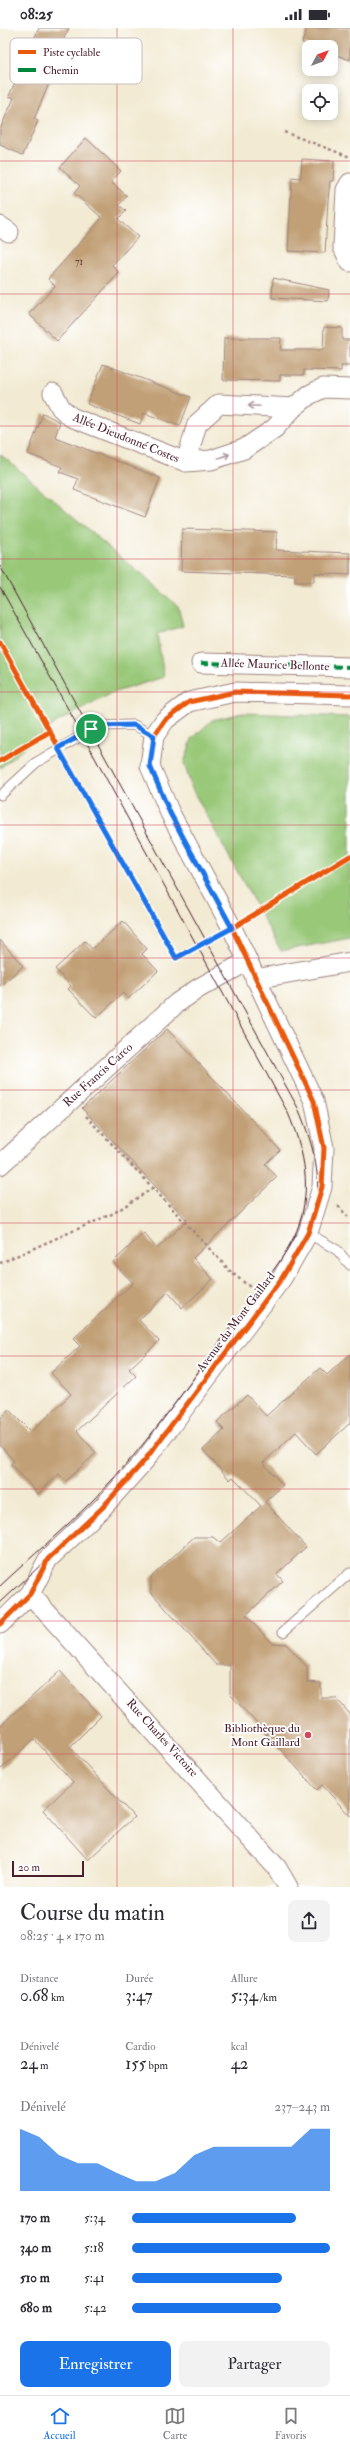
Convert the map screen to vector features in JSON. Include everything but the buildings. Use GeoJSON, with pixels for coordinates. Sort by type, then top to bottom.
{"type":"FeatureCollection","features":[{"type":"Feature","properties":{"kind":"street"},"geometry":{"type":"LineString","coordinates":[[350,183],[346,190],[343,247],[350,262]]}},
{"type":"Feature","properties":{"kind":"street","name":"Allée Dieudonné Costes"},"geometry":{"type":"LineString","coordinates":[[53,393],[61,408],[71,417],[186,462],[211,460],[244,449],[275,428],[293,408],[308,395],[323,388],[350,389]]}},
{"type":"Feature","properties":{"kind":"street","name":"Allée Dieudonné Costes"},"geometry":{"type":"LineString","coordinates":[[186,462],[197,424],[219,404],[293,408]]}},
{"type":"Feature","properties":{"kind":"street","name":"Allée Maurice Bellonte"},"geometry":{"type":"LineString","coordinates":[[201,663],[350,667]]}},
{"type":"Feature","properties":{"kind":"street"},"geometry":{"type":"LineString","coordinates":[[154,736],[165,720],[189,702],[235,692],[350,695]]}},
{"type":"Feature","properties":{"kind":"street","name":"Avenue du Mont Gaillard"},"geometry":{"type":"LineString","coordinates":[[0,1624],[30,1594],[48,1559],[102,1508],[146,1460],[286,1272],[308,1234],[322,1187],[324,1148],[314,1101],[246,962],[232,928],[170,813],[150,766],[154,736]]}},
{"type":"Feature","properties":{"kind":"street","name":"Rue Francis Carco"},"geometry":{"type":"LineString","coordinates":[[0,1165],[176,1003],[199,988],[246,962]]}},
{"type":"Feature","properties":{"kind":"street"},"geometry":{"type":"LineString","coordinates":[[255,979],[350,962]]}},
{"type":"Feature","properties":{"kind":"street","name":"Rue Charles Victoire"},"geometry":{"type":"LineString","coordinates":[[30,1594],[272,1862],[288,1887]]}},
{"type":"Feature","properties":{"kind":"lane"},"geometry":{"type":"LineString","coordinates":[[1,795],[37,762],[98,726],[134,725],[154,736]]}},
{"type":"Feature","properties":{"kind":"lane"},"geometry":{"type":"LineString","coordinates":[[308,1234],[337,1250],[350,1265]]}},
{"type":"Feature","properties":{"kind":"lane"},"geometry":{"type":"LineString","coordinates":[[283,1632],[350,1573]]}},
{"type":"Feature","properties":{"kind":"path"},"geometry":{"type":"LineString","coordinates":[[284,132],[350,157]]}},
{"type":"Feature","properties":{"kind":"path"},"geometry":{"type":"LineString","coordinates":[[71,1099],[232,1274],[266,1299]]}},
{"type":"Feature","properties":{"kind":"path"},"geometry":{"type":"LineString","coordinates":[[0,1263],[114,1213],[153,1188]]}},
{"type":"Feature","properties":{"kind":"path"},"geometry":{"type":"LineString","coordinates":[[336,1203],[350,1219]]}},
{"type":"Feature","properties":{"kind":"green space"},"geometry":{"type":"Polygon","coordinates":[[[0,454],[178,606],[183,626],[157,634],[164,677],[115,692],[55,723],[0,768],[0,454]]]}},
{"type":"Feature","properties":{"kind":"green space"},"geometry":{"type":"Polygon","coordinates":[[[242,713],[350,717],[350,938],[281,951],[192,789],[184,763],[192,739],[212,720],[242,713]]]}},
{"type":"Feature","properties":{"kind":"tram line"},"geometry":{"type":"LineString","coordinates":[[0,566],[298,1108],[309,1138],[316,1164],[318,1187],[315,1209],[309,1230],[284,1274],[145,1460],[102,1508],[0,1603]]}},
{"type":"Feature","properties":{"kind":"tram line"},"geometry":{"type":"LineString","coordinates":[[0,587],[82,734],[288,1113],[298,1139],[304,1165],[305,1178],[304,1204],[301,1218],[291,1243],[284,1255],[172,1408],[134,1455],[93,1500],[71,1522],[0,1586]]}},
{"type":"Feature","properties":{"kind":"marked path"},"geometry":{"type":"LineString","coordinates":[[201,663],[350,667]]}},
{"type":"Feature","properties":{"kind":"cycle path"},"geometry":{"type":"LineString","coordinates":[[0,642],[176,958],[232,928],[350,856]]}},
{"type":"Feature","properties":{"kind":"cycle path"},"geometry":{"type":"LineString","coordinates":[[0,1624],[30,1594],[48,1559],[102,1508],[145,1460],[282,1278],[308,1233],[322,1187],[324,1148],[314,1101],[232,928],[170,813],[150,766],[154,736],[165,720],[189,702],[235,692],[350,695]]}},
{"type":"Feature","properties":{"kind":"cycle path"},"geometry":{"type":"LineString","coordinates":[[0,761],[49,732]]}},
{"type":"Feature","properties":{"kind":"place","name":"Bibliothèque du Mont Gaillard"},"geometry":{"type":"Point","coordinates":[308,1735]}},
{"type":"Feature","properties":{"kind":"route"},"geometry":{"type":"LineString","coordinates":[[134,725],[154,736],[150,766],[170,813],[232,928],[176,958],[58,748],[91,729],[98,726],[134,725]]}}]}
